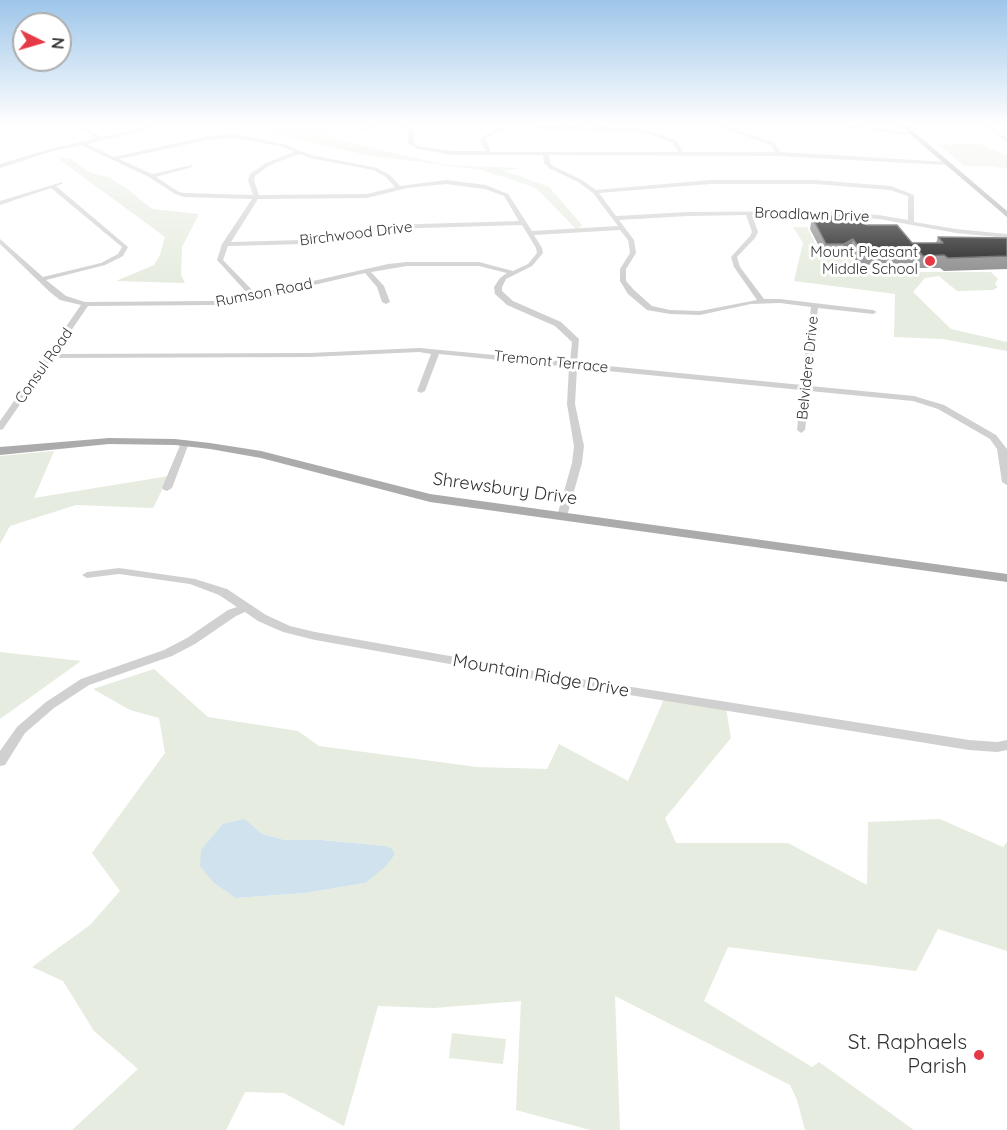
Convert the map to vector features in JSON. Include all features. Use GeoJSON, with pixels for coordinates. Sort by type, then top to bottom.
{"type":"FeatureCollection","features":[{"type":"Feature","properties":{"kind":"main road"},"geometry":{"type":"LineString","coordinates":[[963,177],[1007,215]]}},
{"type":"Feature","properties":{"kind":"main road","name":"Shrewsbury Drive"},"geometry":{"type":"LineString","coordinates":[[0,451],[109,441],[185,443],[261,455],[430,498],[1007,578]]}},
{"type":"Feature","properties":{"kind":"street"},"geometry":{"type":"LineString","coordinates":[[152,177],[184,195],[367,196],[419,184],[446,182],[486,187],[506,195],[539,248],[539,256],[530,265],[499,283],[498,290],[510,303],[558,324],[576,341],[572,364],[571,404],[579,446],[577,463],[562,516]]}},
{"type":"Feature","properties":{"kind":"street"},"geometry":{"type":"LineString","coordinates":[[252,177],[255,197],[225,244],[220,260],[255,297]]}},
{"type":"Feature","properties":{"kind":"street"},"geometry":{"type":"LineString","coordinates":[[389,177],[399,188]]}},
{"type":"Feature","properties":{"kind":"street"},"geometry":{"type":"LineString","coordinates":[[571,177],[595,192],[633,246],[633,253],[623,269],[623,280],[631,292],[651,308],[700,314],[762,301],[873,312]]}},
{"type":"Feature","properties":{"kind":"street"},"geometry":{"type":"LineString","coordinates":[[595,192],[710,182],[814,182],[891,188],[910,195],[911,222]]}},
{"type":"Feature","properties":{"kind":"street"},"geometry":{"type":"LineString","coordinates":[[0,203],[57,185],[125,247],[121,255],[103,264],[42,279]]}},
{"type":"Feature","properties":{"kind":"street"},"geometry":{"type":"LineString","coordinates":[[748,213],[755,232],[734,257],[737,267],[762,301]]}},
{"type":"Feature","properties":{"kind":"street","name":"Broadlawn Drive"},"geometry":{"type":"LineString","coordinates":[[615,218],[748,213],[824,213],[911,222],[956,231],[1007,236]]}},
{"type":"Feature","properties":{"kind":"street","name":"Birchwood Drive"},"geometry":{"type":"LineString","coordinates":[[225,244],[303,242],[387,227],[524,223]]}},
{"type":"Feature","properties":{"kind":"street"},"geometry":{"type":"LineString","coordinates":[[530,233],[622,228]]}},
{"type":"Feature","properties":{"kind":"street","name":"Rumson Road"},"geometry":{"type":"LineString","coordinates":[[0,241],[63,298],[86,304],[213,303],[255,297],[395,265],[479,264],[513,273]]}},
{"type":"Feature","properties":{"kind":"street"},"geometry":{"type":"LineString","coordinates":[[367,271],[380,286],[386,302]]}},
{"type":"Feature","properties":{"kind":"street","name":"Consul Road"},"geometry":{"type":"LineString","coordinates":[[0,427],[86,304]]}},
{"type":"Feature","properties":{"kind":"street","name":"Belvidere Drive"},"geometry":{"type":"LineString","coordinates":[[801,430],[804,387],[815,305]]}},
{"type":"Feature","properties":{"kind":"street","name":"Tremont Terrace"},"geometry":{"type":"LineString","coordinates":[[51,356],[310,355],[393,350],[436,351],[914,399],[941,407],[993,437],[999,443],[1007,482]]}},
{"type":"Feature","properties":{"kind":"street"},"geometry":{"type":"LineString","coordinates":[[421,390],[436,351]]}},
{"type":"Feature","properties":{"kind":"street"},"geometry":{"type":"LineString","coordinates":[[167,488],[185,443]]}},
{"type":"Feature","properties":{"kind":"street","name":"Mountain Ridge Drive"},"geometry":{"type":"LineString","coordinates":[[87,575],[119,571],[191,581],[224,592],[286,629],[322,637],[568,681],[969,745],[997,747],[1007,745]]}},
{"type":"Feature","properties":{"kind":"street"},"geometry":{"type":"LineString","coordinates":[[0,761],[21,730],[50,705],[85,682],[168,653],[191,641],[232,613],[246,607]]}},
{"type":"Feature","properties":{"kind":"shaded area"},"geometry":{"type":"Polygon","coordinates":[[[83,177],[108,177],[152,209],[199,214],[182,247],[181,275],[185,283],[116,281],[154,265],[160,255],[165,237],[83,177]]]}},
{"type":"Feature","properties":{"kind":"shaded area"},"geometry":{"type":"Polygon","coordinates":[[[504,177],[521,177],[549,187],[582,225],[577,230],[536,188],[504,177]]]}},
{"type":"Feature","properties":{"kind":"shaded area"},"geometry":{"type":"Polygon","coordinates":[[[793,227],[807,227],[822,257],[850,257],[856,266],[911,265],[918,272],[991,272],[998,279],[995,284],[998,287],[993,290],[957,291],[939,276],[925,278],[913,292],[951,329],[1007,342],[1007,351],[943,339],[894,337],[895,294],[794,281],[803,243],[793,227]]]}},
{"type":"Feature","properties":{"kind":"shaded area"},"geometry":{"type":"Polygon","coordinates":[[[54,451],[34,498],[169,476],[153,508],[76,505],[10,526],[0,544],[0,456],[54,451]]]}},
{"type":"Feature","properties":{"kind":"shaded area"},"geometry":{"type":"Polygon","coordinates":[[[0,652],[81,661],[0,719],[0,652]]]}},
{"type":"Feature","properties":{"kind":"shaded area"},"geometry":{"type":"Polygon","coordinates":[[[154,669],[208,717],[298,731],[319,746],[477,767],[547,769],[559,744],[628,781],[665,697],[726,708],[731,738],[665,818],[676,843],[788,843],[867,885],[868,822],[940,819],[1003,847],[1007,842],[1007,951],[938,929],[916,971],[728,947],[704,1001],[812,1067],[819,1062],[914,1130],[805,1130],[797,1100],[790,1085],[615,996],[620,1130],[590,1130],[516,1110],[521,1001],[434,1008],[378,1006],[344,1126],[284,1093],[245,1092],[226,1130],[72,1130],[138,1069],[94,1031],[63,981],[32,967],[90,925],[120,891],[92,853],[165,753],[159,718],[130,710],[93,689],[154,669]],[[245,819],[215,884],[236,898],[305,893],[365,883],[385,846],[322,840],[285,840],[262,834],[245,819]]]}},
{"type":"Feature","properties":{"kind":"shaded area"},"geometry":{"type":"Polygon","coordinates":[[[452,1033],[506,1039],[503,1064],[449,1058],[452,1033]]]}},
{"type":"Feature","properties":{"kind":"water"},"geometry":{"type":"Polygon","coordinates":[[[245,819],[262,834],[285,840],[322,840],[385,846],[391,848],[395,854],[385,867],[365,883],[305,893],[236,898],[215,884],[200,866],[201,850],[223,824],[245,819]]]}},
{"type":"Feature","properties":{"kind":"building"},"geometry":{"type":"Polygon","coordinates":[[[851,215],[868,225],[897,225],[912,243],[943,243],[938,237],[1007,238],[1007,256],[948,258],[944,255],[923,256],[919,251],[862,252],[853,239],[844,244],[826,244],[812,217],[851,215]]]}},
{"type":"Feature","properties":{"kind":"place","name":"Mount Pleasant Middle School"},"geometry":{"type":"Point","coordinates":[930,261]}},
{"type":"Feature","properties":{"kind":"place","name":"St. Raphaels Parish"},"geometry":{"type":"Point","coordinates":[979,1055]}}]}
